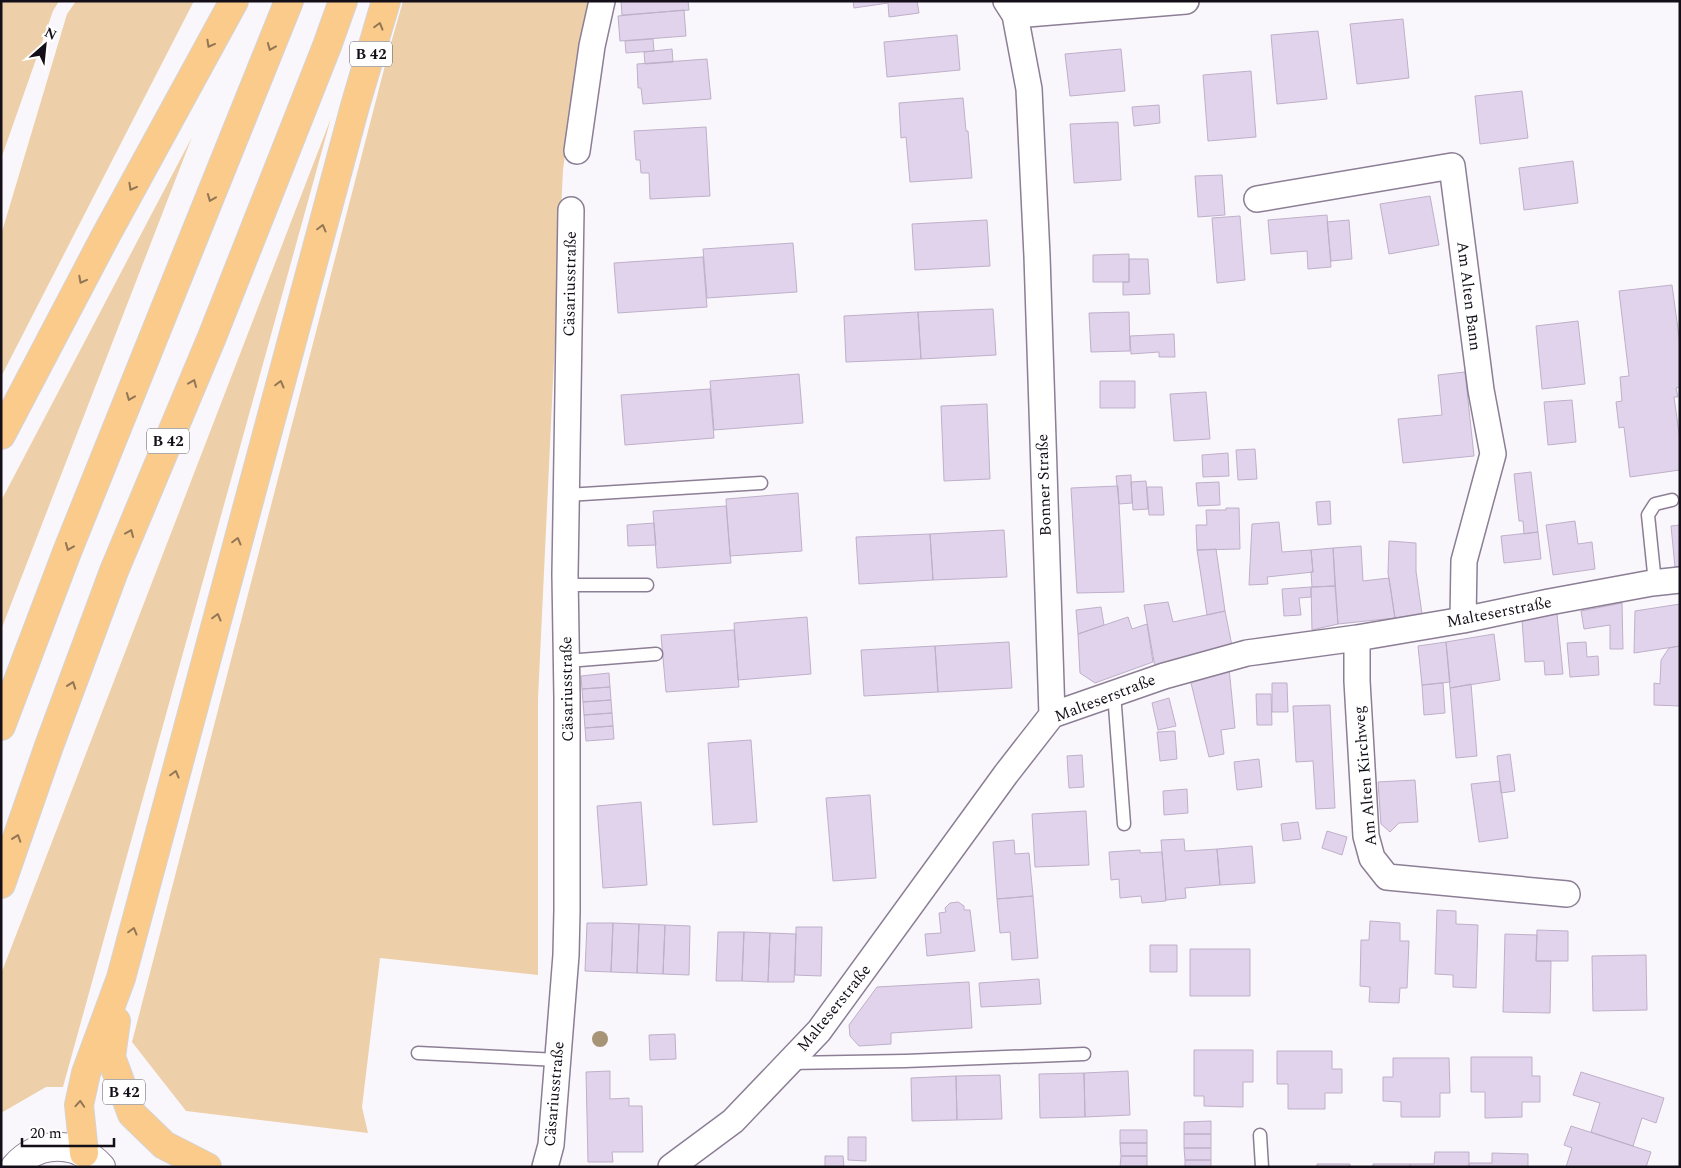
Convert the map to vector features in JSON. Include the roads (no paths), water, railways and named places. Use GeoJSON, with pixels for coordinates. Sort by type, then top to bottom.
{"type":"FeatureCollection","features":[{"type":"Feature","properties":{"kind":"highway"},"geometry":{"type":"LineString","coordinates":[[1,435],[105,237],[234,1]]}},
{"type":"Feature","properties":{"kind":"highway"},"geometry":{"type":"LineString","coordinates":[[1,726],[67,552],[289,1]]}},
{"type":"Feature","properties":{"kind":"highway","name":"B 42"},"geometry":{"type":"LineString","coordinates":[[1,884],[49,746],[114,571],[212,337],[324,55],[343,1]]}},
{"type":"Feature","properties":{"kind":"highway","name":"B 42"},"geometry":{"type":"LineString","coordinates":[[92,1160],[79,1105],[86,1073],[121,978],[342,154],[386,1]]}},
{"type":"Feature","properties":{"kind":"highway","name":"B 42"},"geometry":{"type":"LineString","coordinates":[[121,978],[111,1056],[132,1114],[164,1145],[207,1167]]}},
{"type":"Feature","properties":{"kind":"main road"},"geometry":{"type":"LineString","coordinates":[[15,1167],[32,1152],[58,1146],[72,1147],[92,1160]]}},
{"type":"Feature","properties":{"kind":"street"},"geometry":{"type":"LineString","coordinates":[[577,151],[592,46],[602,1]]}},
{"type":"Feature","properties":{"kind":"street"},"geometry":{"type":"LineString","coordinates":[[1011,8],[1186,1]]}},
{"type":"Feature","properties":{"kind":"street","name":"Bonner Straße"},"geometry":{"type":"LineString","coordinates":[[1011,8],[1029,89],[1037,256],[1052,715]]}},
{"type":"Feature","properties":{"kind":"street","name":"Am Alten Bann"},"geometry":{"type":"LineString","coordinates":[[1257,199],[1452,166],[1481,390],[1493,454],[1464,561],[1463,620]]}},
{"type":"Feature","properties":{"kind":"street","name":"Cäsariusstraße"},"geometry":{"type":"LineString","coordinates":[[545,1167],[551,1145],[566,946],[565,585],[571,210]]}},
{"type":"Feature","properties":{"kind":"street","name":"Malteserstraße"},"geometry":{"type":"LineString","coordinates":[[671,1167],[734,1121],[819,1031],[1006,774],[1052,715],[1164,676],[1247,653],[1357,638],[1680,580]]}},
{"type":"Feature","properties":{"kind":"street","name":"Am Alten Kirchweg"},"geometry":{"type":"LineString","coordinates":[[1357,638],[1357,680],[1366,836],[1372,858],[1387,877],[1567,894]]}},
{"type":"Feature","properties":{"kind":"lane"},"geometry":{"type":"LineString","coordinates":[[567,495],[761,483]]}},
{"type":"Feature","properties":{"kind":"lane"},"geometry":{"type":"LineString","coordinates":[[1655,583],[1648,515],[1655,504],[1672,500]]}},
{"type":"Feature","properties":{"kind":"lane"},"geometry":{"type":"LineString","coordinates":[[565,585],[647,584]]}},
{"type":"Feature","properties":{"kind":"lane"},"geometry":{"type":"LineString","coordinates":[[566,661],[656,654]]}},
{"type":"Feature","properties":{"kind":"lane"},"geometry":{"type":"LineString","coordinates":[[1114,693],[1124,824]]}},
{"type":"Feature","properties":{"kind":"lane"},"geometry":{"type":"LineString","coordinates":[[418,1053],[558,1060]]}},
{"type":"Feature","properties":{"kind":"lane"},"geometry":{"type":"LineString","coordinates":[[789,1062],[905,1061],[1084,1054]]}},
{"type":"Feature","properties":{"kind":"lane"},"geometry":{"type":"LineString","coordinates":[[1260,1135],[1262,1167]]}}]}
